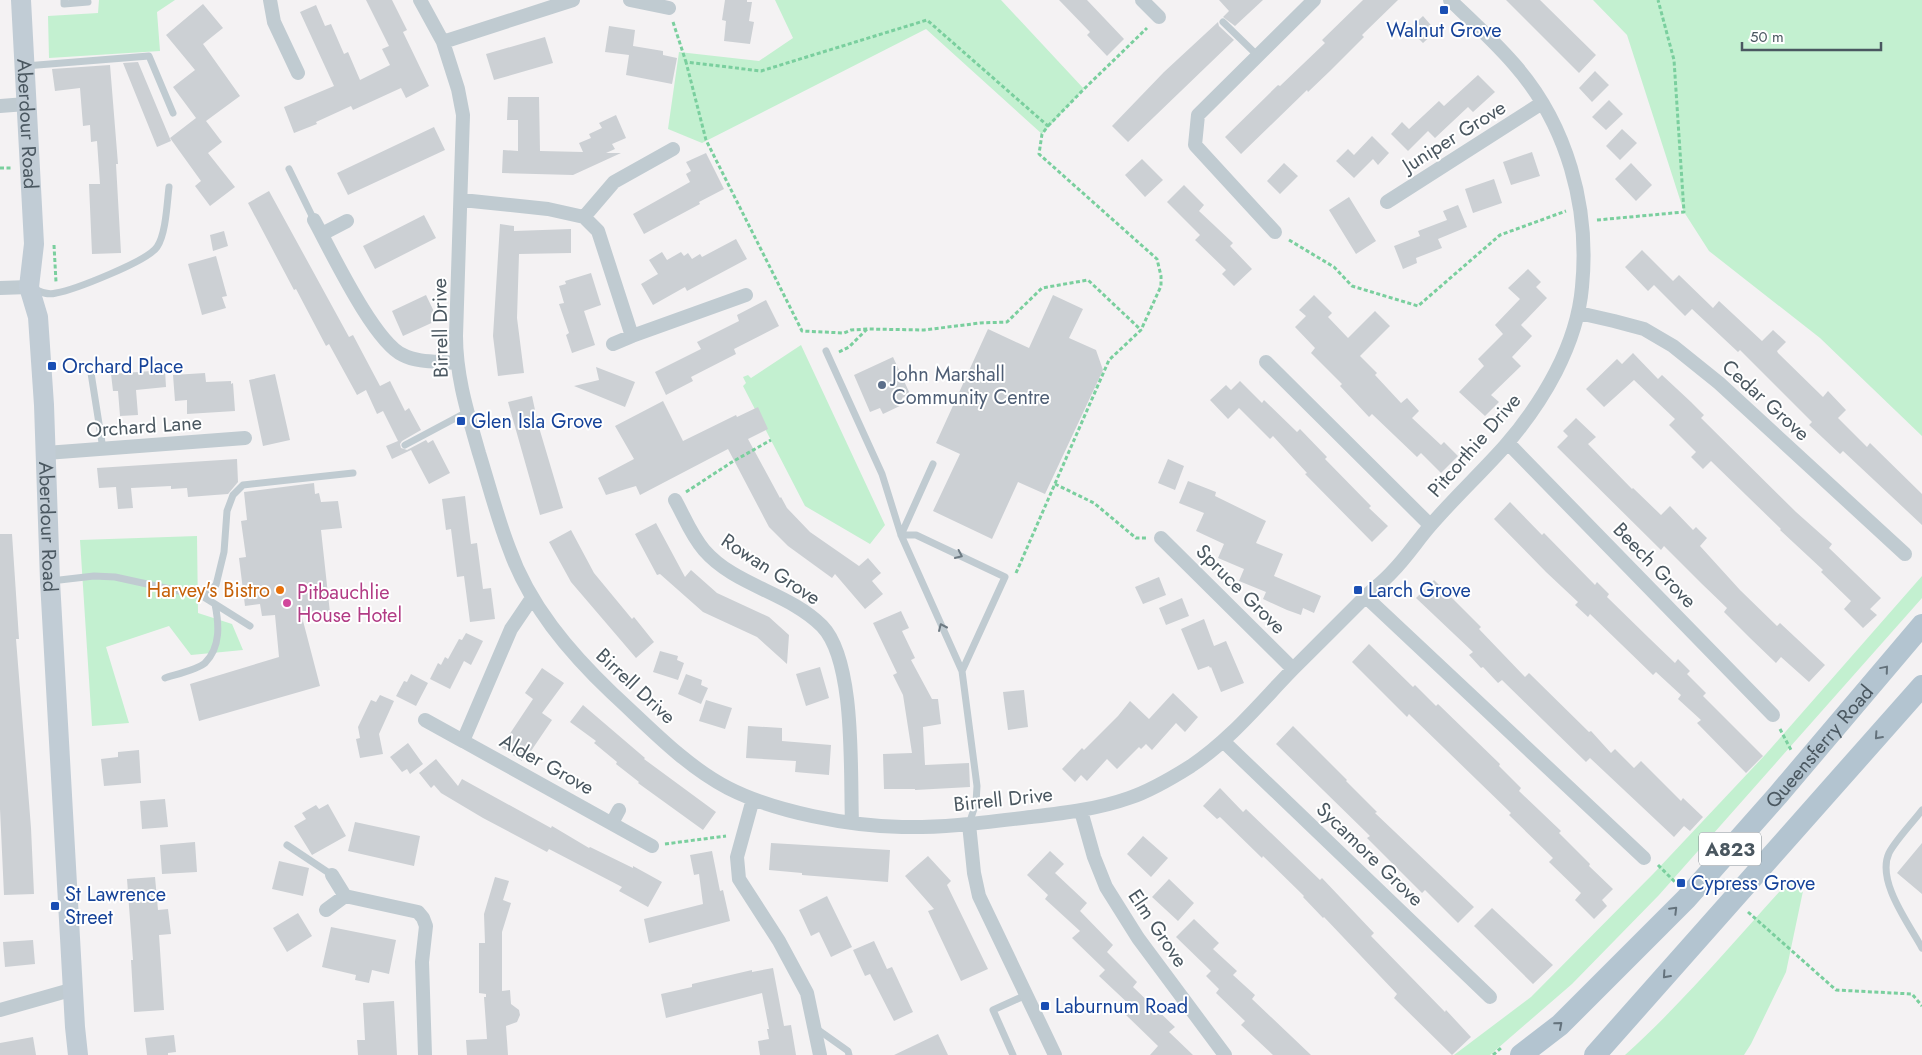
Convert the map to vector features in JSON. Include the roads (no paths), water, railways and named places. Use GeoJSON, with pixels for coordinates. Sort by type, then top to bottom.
{"type":"FeatureCollection","features":[{"type":"Feature","properties":{"kind":"main road","name":"Aberdour Road"},"geometry":{"type":"LineString","coordinates":[[21,0],[34,244],[29,287],[38,317],[46,453],[50,582],[78,1055]]}},
{"type":"Feature","properties":{"kind":"main road","name":"Queensferry Road"},"geometry":{"type":"LineString","coordinates":[[1521,1055],[1560,1025],[1686,899],[1778,795],[1922,625]]}},
{"type":"Feature","properties":{"kind":"main road","name":"Queensferry Road"},"geometry":{"type":"LineString","coordinates":[[1595,1055],[1922,686]]}},
{"type":"Feature","properties":{"kind":"street"},"geometry":{"type":"LineString","coordinates":[[270,0],[274,22],[298,73]]}},
{"type":"Feature","properties":{"kind":"street","name":"Birrell Drive"},"geometry":{"type":"LineString","coordinates":[[420,0],[443,42],[458,89],[463,115],[456,363],[467,412],[510,553],[532,598],[569,650],[630,710],[696,767],[724,786],[753,799],[799,812],[852,823],[900,827],[969,824],[1082,810],[1130,798],[1154,787],[1194,764],[1223,741],[1293,669]]}},
{"type":"Feature","properties":{"kind":"street"},"geometry":{"type":"LineString","coordinates":[[443,42],[573,0]]}},
{"type":"Feature","properties":{"kind":"street"},"geometry":{"type":"LineString","coordinates":[[630,0],[669,8]]}},
{"type":"Feature","properties":{"kind":"street"},"geometry":{"type":"LineString","coordinates":[[1142,0],[1159,17]]}},
{"type":"Feature","properties":{"kind":"street"},"geometry":{"type":"LineString","coordinates":[[1275,232],[1195,145],[1198,115],[1314,0]]}},
{"type":"Feature","properties":{"kind":"street","name":"Pitcorthie Drive"},"geometry":{"type":"LineString","coordinates":[[1293,669],[1393,571],[1430,525],[1508,443],[1540,399],[1561,360],[1578,313],[1582,286],[1582,222],[1573,171],[1562,142],[1542,104],[1517,67],[1450,0]]}},
{"type":"Feature","properties":{"kind":"street"},"geometry":{"type":"LineString","coordinates":[[0,106],[26,104]]}},
{"type":"Feature","properties":{"kind":"street","name":"Juniper Grove"},"geometry":{"type":"LineString","coordinates":[[1387,202],[1542,104]]}},
{"type":"Feature","properties":{"kind":"street"},"geometry":{"type":"LineString","coordinates":[[584,217],[614,182],[672,149]]}},
{"type":"Feature","properties":{"kind":"street"},"geometry":{"type":"LineString","coordinates":[[462,200],[548,209],[584,217],[598,231],[632,336]]}},
{"type":"Feature","properties":{"kind":"street"},"geometry":{"type":"LineString","coordinates":[[314,220],[354,295],[392,348],[403,355],[415,359],[456,363]]}},
{"type":"Feature","properties":{"kind":"street"},"geometry":{"type":"LineString","coordinates":[[322,234],[348,222]]}},
{"type":"Feature","properties":{"kind":"street"},"geometry":{"type":"LineString","coordinates":[[0,288],[29,287]]}},
{"type":"Feature","properties":{"kind":"street"},"geometry":{"type":"LineString","coordinates":[[613,344],[746,294]]}},
{"type":"Feature","properties":{"kind":"street","name":"Cedar Grove"},"geometry":{"type":"LineString","coordinates":[[1578,313],[1644,329],[1673,346],[1719,383],[1905,554]]}},
{"type":"Feature","properties":{"kind":"street"},"geometry":{"type":"LineString","coordinates":[[1266,362],[1430,525]]}},
{"type":"Feature","properties":{"kind":"street","name":"Orchard Lane"},"geometry":{"type":"LineString","coordinates":[[46,453],[245,438]]}},
{"type":"Feature","properties":{"kind":"street","name":"Beech Grove"},"geometry":{"type":"LineString","coordinates":[[1508,443],[1773,715]]}},
{"type":"Feature","properties":{"kind":"street","name":"Rowan Grove"},"geometry":{"type":"LineString","coordinates":[[676,500],[691,530],[704,550],[722,566],[805,613],[822,627],[834,646],[844,674],[848,701],[852,823]]}},
{"type":"Feature","properties":{"kind":"street","name":"Spruce Grove"},"geometry":{"type":"LineString","coordinates":[[1161,538],[1293,669]]}},
{"type":"Feature","properties":{"kind":"street"},"geometry":{"type":"LineString","coordinates":[[1366,597],[1650,861]]}},
{"type":"Feature","properties":{"kind":"street"},"geometry":{"type":"LineString","coordinates":[[463,741],[511,629],[532,598]]}},
{"type":"Feature","properties":{"kind":"street","name":"Alder Grove"},"geometry":{"type":"LineString","coordinates":[[425,720],[652,846]]}},
{"type":"Feature","properties":{"kind":"street","name":"Sycamore Grove"},"geometry":{"type":"LineString","coordinates":[[1223,741],[1490,996]]}},
{"type":"Feature","properties":{"kind":"street"},"geometry":{"type":"LineString","coordinates":[[753,799],[737,857],[739,879],[779,941],[807,993],[820,1055]]}},
{"type":"Feature","properties":{"kind":"street"},"geometry":{"type":"LineString","coordinates":[[612,823],[619,810]]}},
{"type":"Feature","properties":{"kind":"street","name":"Elm Grove"},"geometry":{"type":"LineString","coordinates":[[1082,810],[1094,857],[1106,887],[1138,938],[1225,1055]]}},
{"type":"Feature","properties":{"kind":"street"},"geometry":{"type":"LineString","coordinates":[[969,824],[974,873],[979,896],[1054,1055]]}},
{"type":"Feature","properties":{"kind":"street"},"geometry":{"type":"LineString","coordinates":[[332,875],[345,896],[418,912],[424,918],[426,926],[422,962],[422,994],[425,1055]]}},
{"type":"Feature","properties":{"kind":"street"},"geometry":{"type":"LineString","coordinates":[[326,910],[345,896]]}},
{"type":"Feature","properties":{"kind":"street"},"geometry":{"type":"LineString","coordinates":[[0,1010],[74,989]]}},
{"type":"Feature","properties":{"kind":"lane"},"geometry":{"type":"LineString","coordinates":[[64,0],[64,4],[88,2]]}},
{"type":"Feature","properties":{"kind":"lane"},"geometry":{"type":"LineString","coordinates":[[1223,22],[1258,56]]}},
{"type":"Feature","properties":{"kind":"lane"},"geometry":{"type":"LineString","coordinates":[[25,66],[149,56],[173,112]]}},
{"type":"Feature","properties":{"kind":"lane"},"geometry":{"type":"LineString","coordinates":[[288,169],[314,220]]}},
{"type":"Feature","properties":{"kind":"lane"},"geometry":{"type":"LineString","coordinates":[[29,287],[45,294],[57,293],[115,273],[152,254],[159,246],[169,186]]}},
{"type":"Feature","properties":{"kind":"lane"},"geometry":{"type":"LineString","coordinates":[[827,354],[882,474],[901,535],[962,671],[977,786],[976,803],[969,824]]}},
{"type":"Feature","properties":{"kind":"lane"},"geometry":{"type":"LineString","coordinates":[[91,373],[104,449]]}},
{"type":"Feature","properties":{"kind":"lane"},"geometry":{"type":"LineString","coordinates":[[404,445],[467,412]]}},
{"type":"Feature","properties":{"kind":"lane"},"geometry":{"type":"LineString","coordinates":[[901,535],[933,464]]}},
{"type":"Feature","properties":{"kind":"lane"},"geometry":{"type":"LineString","coordinates":[[202,596],[216,585],[224,552],[227,511],[233,495],[243,485],[353,473]]}},
{"type":"Feature","properties":{"kind":"lane"},"geometry":{"type":"LineString","coordinates":[[901,535],[916,535],[1005,577],[962,671]]}},
{"type":"Feature","properties":{"kind":"lane"},"geometry":{"type":"LineString","coordinates":[[50,582],[94,576],[115,577],[202,596],[250,626]]}},
{"type":"Feature","properties":{"kind":"lane"},"geometry":{"type":"LineString","coordinates":[[165,678],[204,664],[216,646],[218,624],[214,604]]}},
{"type":"Feature","properties":{"kind":"lane"},"geometry":{"type":"LineString","coordinates":[[1922,810],[1889,852],[1886,866],[1887,878],[1895,900],[1922,948]]}},
{"type":"Feature","properties":{"kind":"lane"},"geometry":{"type":"LineString","coordinates":[[288,845],[332,875]]}},
{"type":"Feature","properties":{"kind":"lane"},"geometry":{"type":"LineString","coordinates":[[1013,1055],[993,1010],[1026,995]]}},
{"type":"Feature","properties":{"kind":"lane"},"geometry":{"type":"LineString","coordinates":[[815,1029],[848,1051],[849,1055]]}},
{"type":"Feature","properties":{"kind":"place","name":"Walnut Grove"},"geometry":{"type":"Point","coordinates":[1444,10]}},
{"type":"Feature","properties":{"kind":"place","name":"Orchard Place"},"geometry":{"type":"Point","coordinates":[52,366]}},
{"type":"Feature","properties":{"kind":"place","name":"John Marshall Community Centre"},"geometry":{"type":"Point","coordinates":[882,385]}},
{"type":"Feature","properties":{"kind":"place","name":"Glen Isla Grove"},"geometry":{"type":"Point","coordinates":[461,421]}},
{"type":"Feature","properties":{"kind":"place","name":"Harvey's Bistro"},"geometry":{"type":"Point","coordinates":[280,590]}},
{"type":"Feature","properties":{"kind":"place","name":"Larch Grove"},"geometry":{"type":"Point","coordinates":[1358,590]}},
{"type":"Feature","properties":{"kind":"place","name":"Pitbauchlie House Hotel"},"geometry":{"type":"Point","coordinates":[287,603]}},
{"type":"Feature","properties":{"kind":"place","name":"Cypress Grove"},"geometry":{"type":"Point","coordinates":[1681,883]}},
{"type":"Feature","properties":{"kind":"place","name":"St Lawrence Street"},"geometry":{"type":"Point","coordinates":[55,906]}},
{"type":"Feature","properties":{"kind":"place","name":"Laburnum Road"},"geometry":{"type":"Point","coordinates":[1045,1006]}}]}
